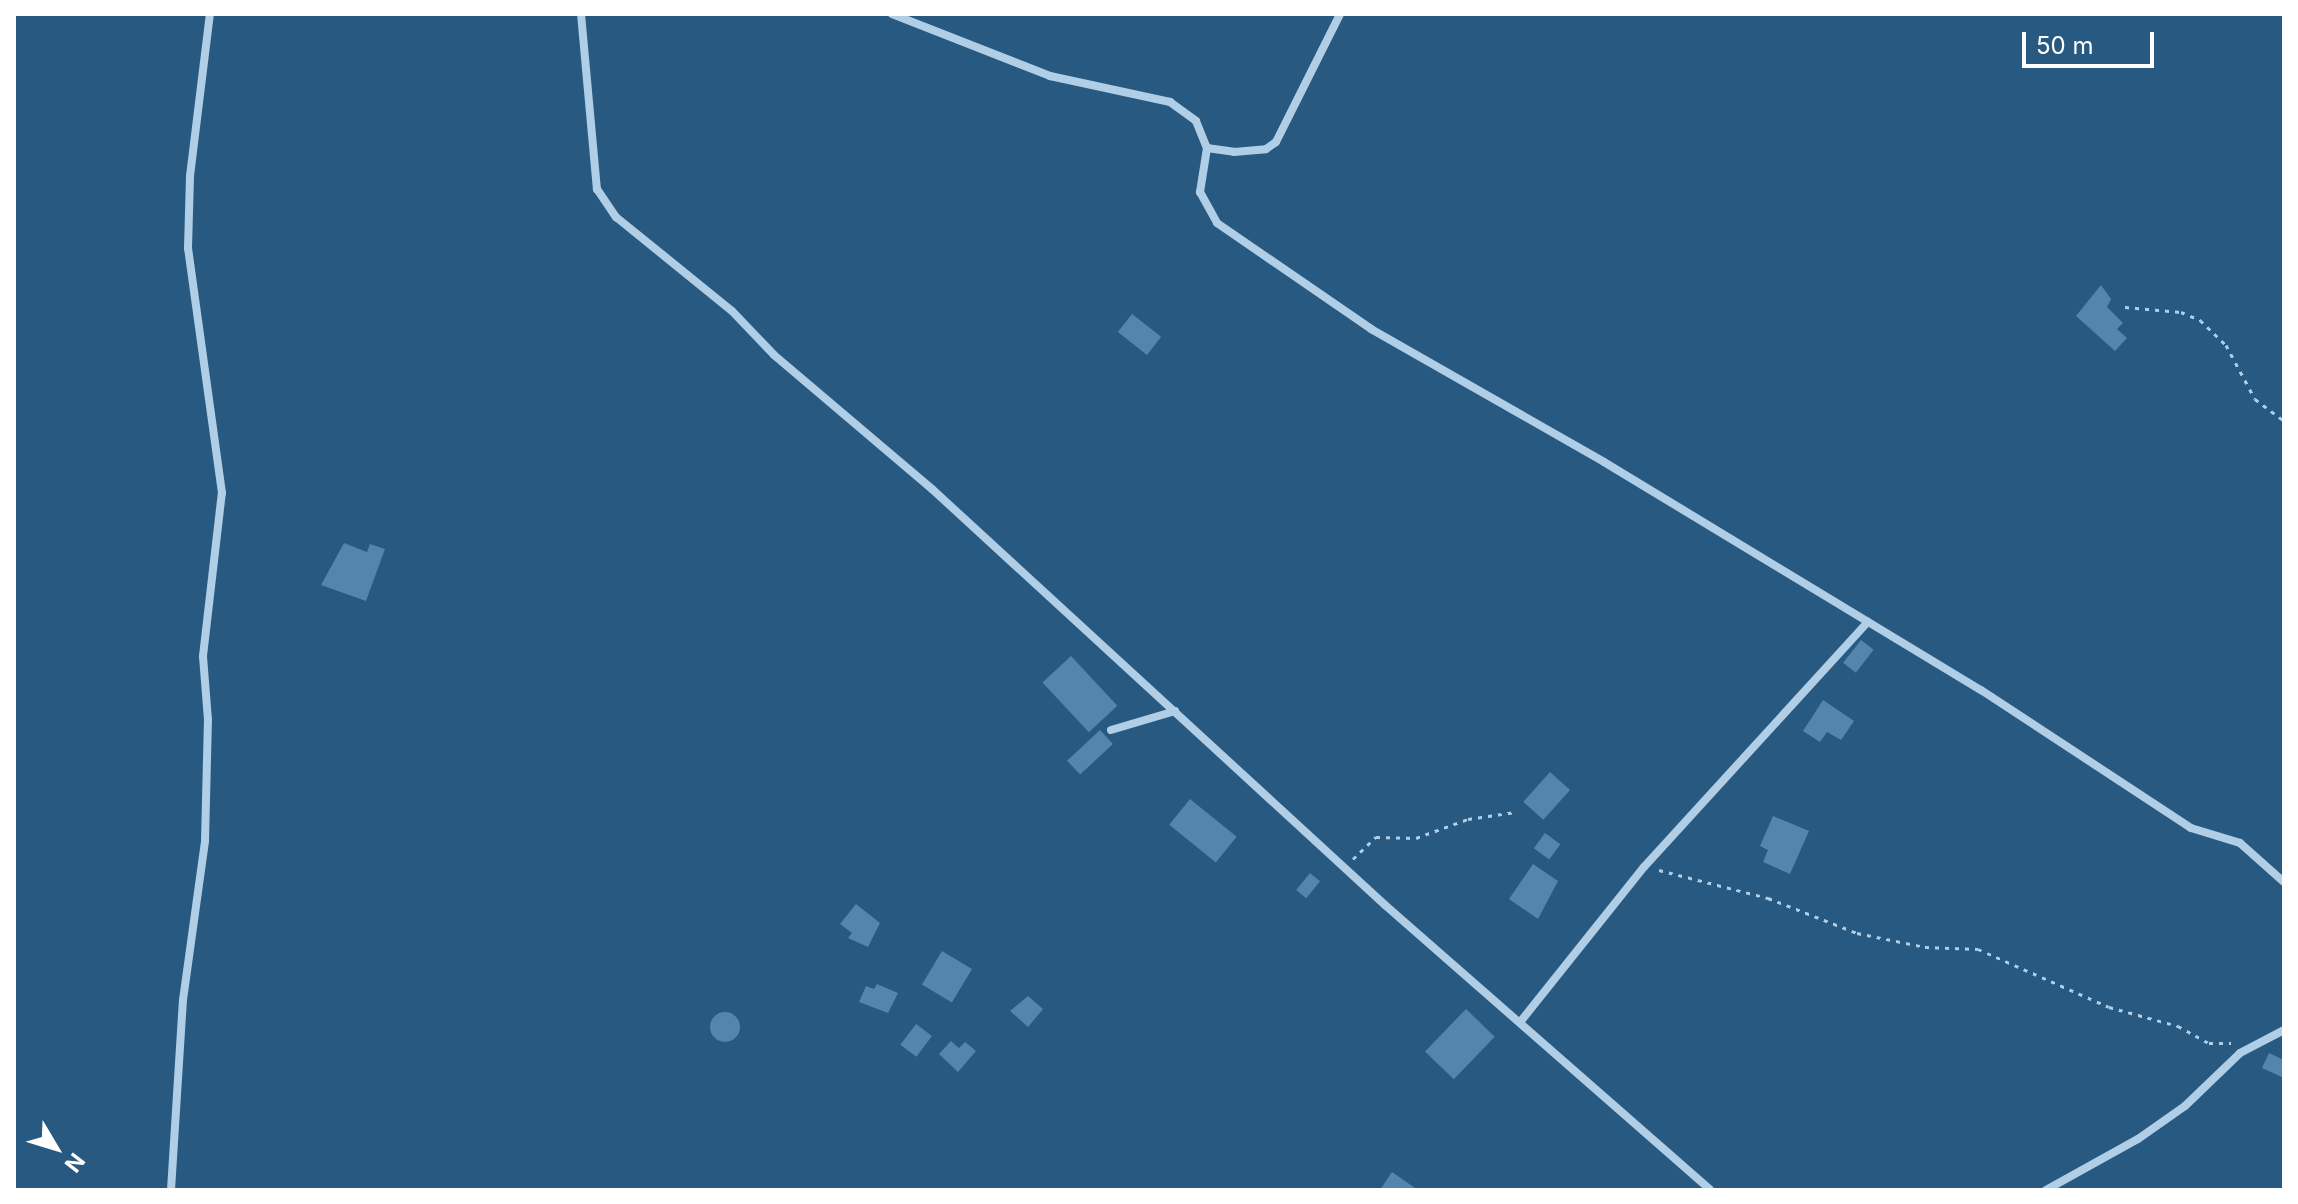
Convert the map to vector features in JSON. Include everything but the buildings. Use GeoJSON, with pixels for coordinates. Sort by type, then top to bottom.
{"type":"FeatureCollection","features":[{"type":"Feature","properties":{"kind":"street"},"geometry":{"type":"LineString","coordinates":[[171,1190],[183,1000],[205,841],[208,720],[203,656],[222,493],[188,248],[190,176],[210,14]]}},
{"type":"Feature","properties":{"kind":"street"},"geometry":{"type":"LineString","coordinates":[[581,14],[597,189],[616,217],[732,311],[774,355],[900,461],[1344,867],[1710,1190]]}},
{"type":"Feature","properties":{"kind":"street"},"geometry":{"type":"LineString","coordinates":[[892,14],[1050,76],[1170,102],[1196,121],[1207,148],[1200,192],[1217,223],[1371,329],[1868,622],[2191,828],[2240,843],[2284,882]]}},
{"type":"Feature","properties":{"kind":"street"},"geometry":{"type":"LineString","coordinates":[[1207,148],[1234,152],[1266,149],[1276,142],[1340,14]]}},
{"type":"Feature","properties":{"kind":"street"},"geometry":{"type":"LineString","coordinates":[[1521,1021],[1644,867],[1868,622]]}},
{"type":"Feature","properties":{"kind":"street"},"geometry":{"type":"LineString","coordinates":[[1111,730],[1175,711]]}},
{"type":"Feature","properties":{"kind":"street"},"geometry":{"type":"LineString","coordinates":[[2046,1190],[2138,1139],[2185,1106],[2259,1040],[2284,1030]]}},
{"type":"Feature","properties":{"kind":"path"},"geometry":{"type":"LineString","coordinates":[[2125,307],[2181,312],[2200,320],[2226,345],[2255,399],[2284,421]]}},
{"type":"Feature","properties":{"kind":"path"},"geometry":{"type":"LineString","coordinates":[[1344,867],[1376,837],[1416,838],[1468,819],[1515,812]]}},
{"type":"Feature","properties":{"kind":"path"},"geometry":{"type":"LineString","coordinates":[[1644,867],[1735,888],[1822,916],[1857,933],[1925,947],[1978,949],[2084,998],[2178,1026],[2209,1043],[2259,1040]]}}]}
